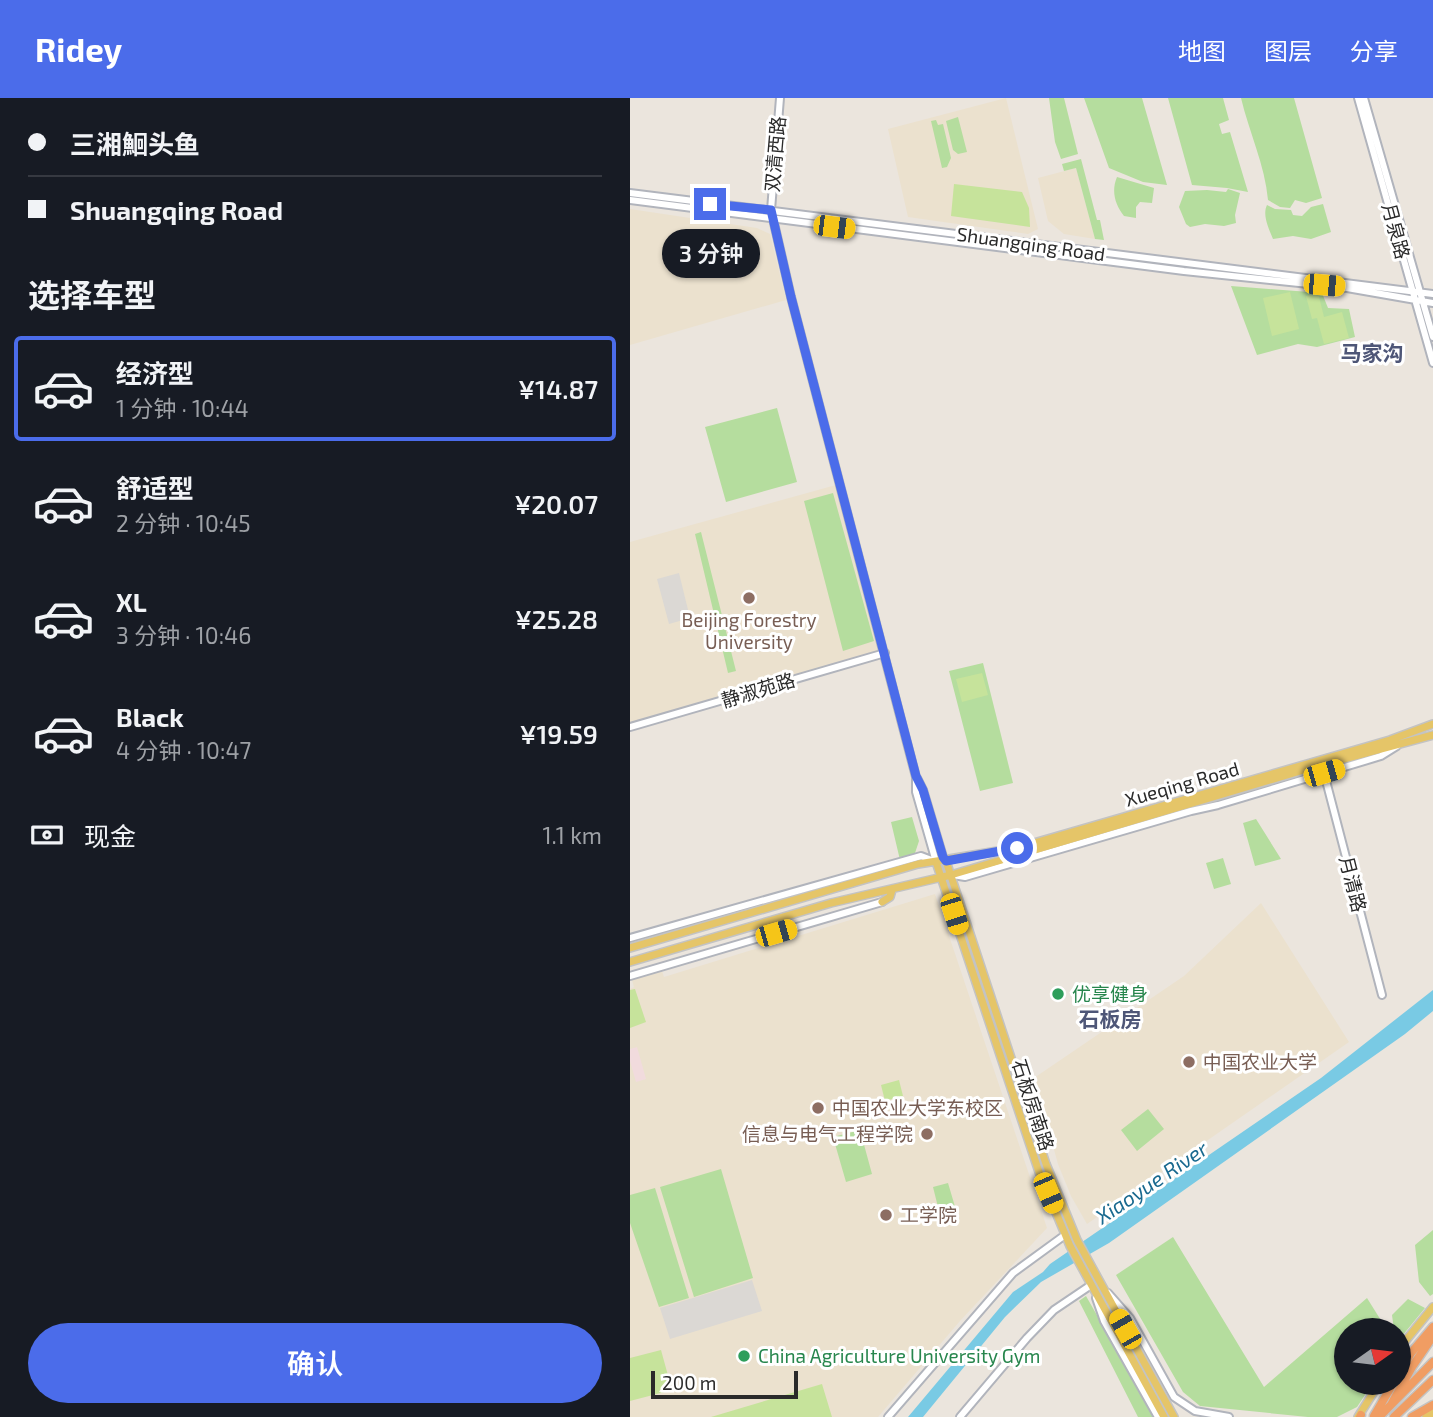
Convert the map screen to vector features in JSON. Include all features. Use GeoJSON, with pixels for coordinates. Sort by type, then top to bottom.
{"type":"FeatureCollection","features":[{"type":"Feature","properties":{"kind":"highway"},"geometry":{"type":"LineString","coordinates":[[1411,1353],[1433,1327]]}},
{"type":"Feature","properties":{"kind":"highway"},"geometry":{"type":"LineString","coordinates":[[1392,1403],[1433,1336]]}},
{"type":"Feature","properties":{"kind":"highway"},"geometry":{"type":"LineString","coordinates":[[1376,1417],[1433,1362]]}},
{"type":"Feature","properties":{"kind":"highway"},"geometry":{"type":"LineString","coordinates":[[1394,1417],[1433,1380]]}},
{"type":"Feature","properties":{"kind":"highway"},"geometry":{"type":"LineString","coordinates":[[1376,1417],[1387,1395]]}},
{"type":"Feature","properties":{"kind":"highway"},"geometry":{"type":"LineString","coordinates":[[1412,1417],[1433,1405]]}},
{"type":"Feature","properties":{"kind":"main road","name":"Xueqing Road"},"geometry":{"type":"LineString","coordinates":[[630,948],[918,864],[1017,848],[1390,740],[1433,724]]}},
{"type":"Feature","properties":{"kind":"main road","name":"Xueqing Road"},"geometry":{"type":"LineString","coordinates":[[630,962],[831,903],[951,875],[1433,735]]}},
{"type":"Feature","properties":{"kind":"main road"},"geometry":{"type":"LineString","coordinates":[[1071,846],[1076,837]]}},
{"type":"Feature","properties":{"kind":"main road","name":"石板房南路"},"geometry":{"type":"LineString","coordinates":[[946,861],[1046,1164],[1094,1285],[1122,1332]]}},
{"type":"Feature","properties":{"kind":"main road","name":"石板房南路"},"geometry":{"type":"LineString","coordinates":[[936,862],[1039,1172],[1070,1246],[1086,1267]]}},
{"type":"Feature","properties":{"kind":"main road"},"geometry":{"type":"LineString","coordinates":[[882,902],[890,897],[892,890]]}},
{"type":"Feature","properties":{"kind":"main road"},"geometry":{"type":"LineString","coordinates":[[719,922],[731,910]]}},
{"type":"Feature","properties":{"kind":"main road"},"geometry":{"type":"LineString","coordinates":[[1411,1333],[1433,1307]]}},
{"type":"Feature","properties":{"kind":"main road"},"geometry":{"type":"LineString","coordinates":[[1122,1332],[1164,1417]]}},
{"type":"Feature","properties":{"kind":"main road"},"geometry":{"type":"LineString","coordinates":[[1122,1332],[1174,1417]]}},
{"type":"Feature","properties":{"kind":"main road"},"geometry":{"type":"LineString","coordinates":[[1360,1416],[1372,1395]]}},
{"type":"Feature","properties":{"kind":"main road"},"geometry":{"type":"LineString","coordinates":[[1426,1417],[1433,1413]]}},
{"type":"Feature","properties":{"kind":"street","name":"双清西路"},"geometry":{"type":"LineString","coordinates":[[780,98],[771,210],[810,372],[916,777]]}},
{"type":"Feature","properties":{"kind":"street","name":"月泉路"},"geometry":{"type":"LineString","coordinates":[[1358,98],[1433,363]]}},
{"type":"Feature","properties":{"kind":"street","name":"月泉路"},"geometry":{"type":"LineString","coordinates":[[1364,98],[1433,337]]}},
{"type":"Feature","properties":{"kind":"street","name":"Shuangqing Road"},"geometry":{"type":"LineString","coordinates":[[630,193],[1433,294]]}},
{"type":"Feature","properties":{"kind":"street","name":"Shuangqing Road"},"geometry":{"type":"LineString","coordinates":[[630,200],[1184,271],[1348,288],[1433,303]]}},
{"type":"Feature","properties":{"kind":"street","name":"静淑苑路"},"geometry":{"type":"LineString","coordinates":[[630,727],[885,653]]}},
{"type":"Feature","properties":{"kind":"street","name":"Xueqing Road"},"geometry":{"type":"LineString","coordinates":[[951,875],[965,877],[1218,805],[1381,756],[1402,743]]}},
{"type":"Feature","properties":{"kind":"street","name":"月清路"},"geometry":{"type":"LineString","coordinates":[[1324,773],[1382,995]]}},
{"type":"Feature","properties":{"kind":"street"},"geometry":{"type":"LineString","coordinates":[[916,777],[923,790],[946,861]]}},
{"type":"Feature","properties":{"kind":"street"},"geometry":{"type":"LineString","coordinates":[[916,777],[916,792],[936,862]]}},
{"type":"Feature","properties":{"kind":"street","name":"Xueqing Road"},"geometry":{"type":"LineString","coordinates":[[630,938],[921,856],[936,862]]}},
{"type":"Feature","properties":{"kind":"street"},"geometry":{"type":"LineString","coordinates":[[630,976],[882,902]]}},
{"type":"Feature","properties":{"kind":"street"},"geometry":{"type":"LineString","coordinates":[[888,1417],[1013,1273],[1065,1235]]}},
{"type":"Feature","properties":{"kind":"street"},"geometry":{"type":"LineString","coordinates":[[960,1417],[1054,1310],[1094,1285]]}},
{"type":"Feature","properties":{"kind":"street"},"geometry":{"type":"LineString","coordinates":[[1094,1285],[1104,1321],[1158,1417]]}},
{"type":"Feature","properties":{"kind":"street"},"geometry":{"type":"LineString","coordinates":[[1094,1285],[1130,1318],[1174,1397],[1195,1411],[1229,1417]]}},
{"type":"Feature","properties":{"kind":"shaded area"},"geometry":{"type":"Polygon","coordinates":[[[1006,98],[1038,229],[1028,234],[908,217],[888,129],[1006,98]]]}},
{"type":"Feature","properties":{"kind":"shaded area"},"geometry":{"type":"Polygon","coordinates":[[[1076,168],[1095,239],[1064,234],[1048,221],[1038,178],[1076,168]]]}},
{"type":"Feature","properties":{"kind":"shaded area"},"geometry":{"type":"Polygon","coordinates":[[[630,209],[757,228],[770,234],[786,300],[630,345],[630,209]]]}},
{"type":"Feature","properties":{"kind":"shaded area","name":"Beijing Forestry University"},"geometry":{"type":"Polygon","coordinates":[[[836,485],[885,653],[630,724],[630,542],[836,485]]]}},
{"type":"Feature","properties":{"kind":"shaded area"},"geometry":{"type":"Polygon","coordinates":[[[679,573],[690,618],[669,624],[657,579],[679,573]]]}},
{"type":"Feature","properties":{"kind":"shaded area","name":"中国农业大学东校区"},"geometry":{"type":"Polygon","coordinates":[[[935,894],[1047,1228],[960,1321],[878,1417],[630,1417],[632,980],[662,971],[664,977],[935,894]]]}},
{"type":"Feature","properties":{"kind":"shaded area","name":"中国农业大学"},"geometry":{"type":"Polygon","coordinates":[[[1261,903],[1349,1042],[1087,1224],[1071,1196],[1058,1164],[1034,1078],[1184,976],[1261,903]]]}},
{"type":"Feature","properties":{"kind":"shaded area"},"geometry":{"type":"Polygon","coordinates":[[[637,1047],[646,1079],[636,1082],[630,1061],[630,1049],[637,1047]]]}},
{"type":"Feature","properties":{"kind":"shaded area"},"geometry":{"type":"Polygon","coordinates":[[[752,1280],[762,1311],[670,1339],[660,1308],[752,1280]]]}},
{"type":"Feature","properties":{"kind":"green space"},"geometry":{"type":"Polygon","coordinates":[[[1049,98],[1064,98],[1078,154],[1061,159],[1055,142],[1049,98]]]}},
{"type":"Feature","properties":{"kind":"green space"},"geometry":{"type":"Polygon","coordinates":[[[1084,98],[1142,98],[1167,185],[1143,182],[1109,168],[1084,98]]]}},
{"type":"Feature","properties":{"kind":"green space"},"geometry":{"type":"Polygon","coordinates":[[[1168,98],[1223,98],[1229,120],[1219,124],[1222,134],[1230,132],[1248,192],[1192,185],[1168,98]]]}},
{"type":"Feature","properties":{"kind":"green space"},"geometry":{"type":"Polygon","coordinates":[[[1241,98],[1294,98],[1322,198],[1306,203],[1295,200],[1290,208],[1280,207],[1268,200],[1264,174],[1241,98]]]}},
{"type":"Feature","properties":{"kind":"green space"},"geometry":{"type":"Polygon","coordinates":[[[958,117],[967,152],[958,154],[953,150],[946,121],[958,117]]]}},
{"type":"Feature","properties":{"kind":"green space"},"geometry":{"type":"Polygon","coordinates":[[[936,120],[938,125],[943,124],[951,158],[947,167],[942,168],[931,121],[936,120]]]}},
{"type":"Feature","properties":{"kind":"green space"},"geometry":{"type":"Polygon","coordinates":[[[1081,159],[1104,240],[1095,239],[1076,168],[1064,171],[1062,164],[1081,159]]]}},
{"type":"Feature","properties":{"kind":"green space"},"geometry":{"type":"Polygon","coordinates":[[[1117,177],[1154,188],[1152,203],[1140,202],[1136,207],[1136,218],[1124,216],[1118,207],[1114,193],[1117,177]]]}},
{"type":"Feature","properties":{"kind":"green space"},"geometry":{"type":"Polygon","coordinates":[[[954,184],[1022,192],[1029,208],[1030,227],[951,216],[954,184]]]}},
{"type":"Feature","properties":{"kind":"green space"},"geometry":{"type":"Polygon","coordinates":[[[1228,189],[1240,193],[1236,223],[1190,227],[1186,224],[1179,207],[1185,191],[1226,192],[1228,189]]]}},
{"type":"Feature","properties":{"kind":"green space"},"geometry":{"type":"Polygon","coordinates":[[[1323,204],[1331,232],[1311,239],[1293,236],[1273,239],[1266,218],[1267,205],[1275,209],[1291,210],[1293,215],[1302,216],[1311,207],[1323,204]]]}},
{"type":"Feature","properties":{"kind":"green space"},"geometry":{"type":"Polygon","coordinates":[[[1231,286],[1322,293],[1328,308],[1349,309],[1355,337],[1317,347],[1298,344],[1257,355],[1231,286]]]}},
{"type":"Feature","properties":{"kind":"green space"},"geometry":{"type":"Polygon","coordinates":[[[1290,292],[1299,329],[1272,336],[1263,298],[1290,292]]]}},
{"type":"Feature","properties":{"kind":"green space"},"geometry":{"type":"Polygon","coordinates":[[[1318,293],[1324,317],[1342,312],[1349,338],[1324,344],[1317,318],[1312,319],[1306,296],[1318,293]]]}},
{"type":"Feature","properties":{"kind":"green space"},"geometry":{"type":"Polygon","coordinates":[[[777,408],[797,482],[726,502],[705,427],[777,408]]]}},
{"type":"Feature","properties":{"kind":"green space"},"geometry":{"type":"Polygon","coordinates":[[[833,493],[874,641],[843,651],[804,501],[833,493]]]}},
{"type":"Feature","properties":{"kind":"green space"},"geometry":{"type":"Polygon","coordinates":[[[701,532],[736,671],[728,673],[695,534],[701,532]]]}},
{"type":"Feature","properties":{"kind":"green space"},"geometry":{"type":"Polygon","coordinates":[[[983,663],[1013,783],[980,791],[949,671],[983,663]]]}},
{"type":"Feature","properties":{"kind":"green space"},"geometry":{"type":"Polygon","coordinates":[[[982,673],[988,695],[962,702],[956,679],[982,673]]]}},
{"type":"Feature","properties":{"kind":"green space"},"geometry":{"type":"Polygon","coordinates":[[[912,817],[919,841],[914,856],[900,860],[891,822],[912,817]]]}},
{"type":"Feature","properties":{"kind":"green space"},"geometry":{"type":"Polygon","coordinates":[[[1256,819],[1281,859],[1255,866],[1243,823],[1256,819]]]}},
{"type":"Feature","properties":{"kind":"green space"},"geometry":{"type":"Polygon","coordinates":[[[1223,858],[1231,884],[1214,889],[1206,863],[1223,858]]]}},
{"type":"Feature","properties":{"kind":"green space"},"geometry":{"type":"Polygon","coordinates":[[[635,989],[646,1022],[630,1028],[630,990],[635,989]]]}},
{"type":"Feature","properties":{"kind":"green space"},"geometry":{"type":"Polygon","coordinates":[[[899,1080],[903,1096],[885,1101],[881,1085],[899,1080]]]}},
{"type":"Feature","properties":{"kind":"green space"},"geometry":{"type":"Polygon","coordinates":[[[1148,1109],[1164,1129],[1137,1151],[1121,1130],[1148,1109]]]}},
{"type":"Feature","properties":{"kind":"green space"},"geometry":{"type":"Polygon","coordinates":[[[860,1130],[872,1174],[846,1182],[833,1137],[860,1130]]]}},
{"type":"Feature","properties":{"kind":"green space"},"geometry":{"type":"Polygon","coordinates":[[[721,1169],[753,1278],[694,1297],[660,1187],[721,1169]]]}},
{"type":"Feature","properties":{"kind":"green space"},"geometry":{"type":"Polygon","coordinates":[[[948,1183],[956,1210],[940,1215],[933,1187],[948,1183]]]}},
{"type":"Feature","properties":{"kind":"green space"},"geometry":{"type":"Polygon","coordinates":[[[655,1188],[689,1298],[659,1307],[630,1223],[630,1195],[655,1188]]]}},
{"type":"Feature","properties":{"kind":"green space"},"geometry":{"type":"Polygon","coordinates":[[[1433,1230],[1433,1294],[1430,1296],[1419,1282],[1415,1245],[1433,1230]]]}},
{"type":"Feature","properties":{"kind":"green space"},"geometry":{"type":"Polygon","coordinates":[[[1173,1237],[1264,1387],[1334,1327],[1334,1395],[1365,1395],[1357,1407],[1337,1417],[1308,1417],[1200,1406],[1183,1392],[1116,1275],[1173,1237]]]}},
{"type":"Feature","properties":{"kind":"green space"},"geometry":{"type":"Polygon","coordinates":[[[1086,1296],[1155,1417],[1138,1417],[1079,1301],[1086,1296]]]}},
{"type":"Feature","properties":{"kind":"green space"},"geometry":{"type":"Polygon","coordinates":[[[1367,1298],[1380,1318],[1344,1318],[1367,1298]]]}},
{"type":"Feature","properties":{"kind":"green space"},"geometry":{"type":"Polygon","coordinates":[[[1408,1299],[1425,1308],[1411,1325],[1411,1318],[1392,1318],[1392,1315],[1408,1299]]]}},
{"type":"Feature","properties":{"kind":"green space"},"geometry":{"type":"Polygon","coordinates":[[[661,1350],[672,1390],[630,1401],[630,1358],[661,1350]]]}},
{"type":"Feature","properties":{"kind":"green space"},"geometry":{"type":"Polygon","coordinates":[[[822,1384],[832,1417],[711,1417],[822,1384]]]}},
{"type":"Feature","properties":{"kind":"water"},"geometry":{"type":"Polygon","coordinates":[[[1433,990],[1433,1011],[1405,1034],[1109,1243],[1041,1282],[1005,1317],[923,1417],[908,1417],[1013,1292],[1321,1078],[1433,990]]]}},
{"type":"Feature","properties":{"kind":"place","name":"Beijing Forestry University"},"geometry":{"type":"Point","coordinates":[749,598]}},
{"type":"Feature","properties":{"kind":"place","name":"优享健身"},"geometry":{"type":"Point","coordinates":[1058,994]}},
{"type":"Feature","properties":{"kind":"place","name":"中国农业大学"},"geometry":{"type":"Point","coordinates":[1189,1062]}},
{"type":"Feature","properties":{"kind":"place","name":"中国农业大学东校区"},"geometry":{"type":"Point","coordinates":[818,1108]}},
{"type":"Feature","properties":{"kind":"place","name":"信息与电气工程学院"},"geometry":{"type":"Point","coordinates":[927,1134]}},
{"type":"Feature","properties":{"kind":"place","name":"工学院"},"geometry":{"type":"Point","coordinates":[886,1215]}},
{"type":"Feature","properties":{"kind":"place","name":"China Agriculture University Gym"},"geometry":{"type":"Point","coordinates":[744,1356]}},
{"type":"Feature","properties":{"kind":"district","name":"马家沟"},"geometry":{"type":"Point","coordinates":[1372,354]}},
{"type":"Feature","properties":{"kind":"district","name":"石板房"},"geometry":{"type":"Point","coordinates":[1110,1020]}},
{"type":"Feature","properties":{"kind":"route"},"geometry":{"type":"LineString","coordinates":[[710,204],[771,210],[826,434],[916,776],[923,790],[943,857],[946,861],[1017,848]]}},
{"type":"Feature","properties":{"kind":"water label","name":"Xiaoyue River"},"geometry":{"type":"Point","coordinates":[1152,1183]}}]}
